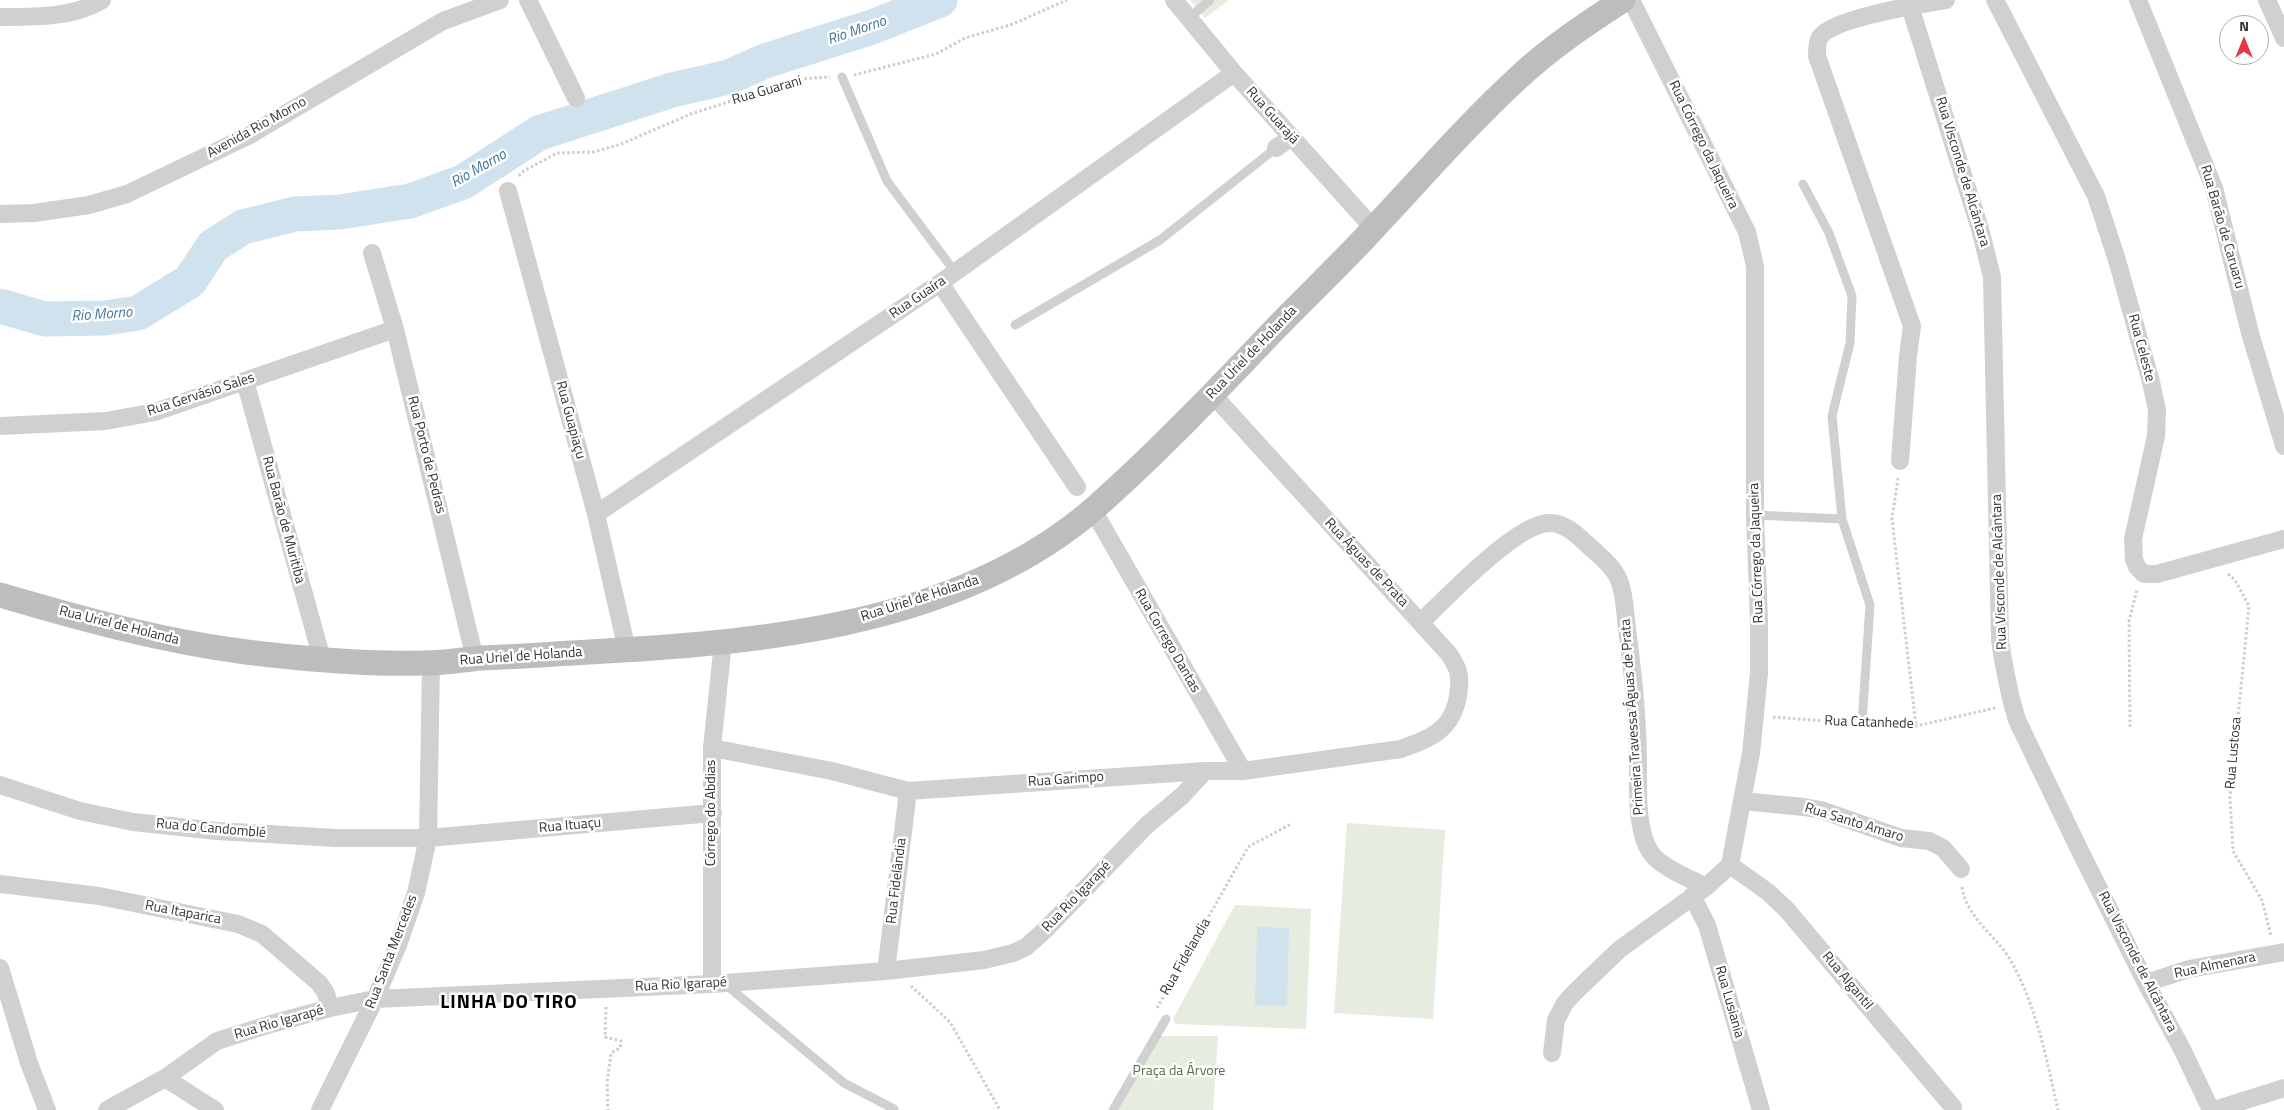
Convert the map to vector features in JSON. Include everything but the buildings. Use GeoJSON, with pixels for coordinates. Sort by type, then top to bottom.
{"type":"FeatureCollection","features":[{"type":"Feature","properties":{"kind":"main road","name":"Rua Uriel de Holanda"},"geometry":{"type":"LineString","coordinates":[[0,595],[163,639],[248,652],[322,659],[431,663],[723,642],[844,623],[923,601],[981,580],[1026,557],[1093,510],[1166,443],[1374,229],[1446,150],[1520,76],[1567,37],[1623,0]]}},
{"type":"Feature","properties":{"kind":"street"},"geometry":{"type":"LineString","coordinates":[[0,17],[20,8],[61,14],[92,6],[102,0]]}},
{"type":"Feature","properties":{"kind":"street","name":"Avenida Rio Morno"},"geometry":{"type":"LineString","coordinates":[[0,214],[34,213],[89,205],[127,194],[248,136],[443,21],[500,0]]}},
{"type":"Feature","properties":{"kind":"street"},"geometry":{"type":"LineString","coordinates":[[528,0],[576,98]]}},
{"type":"Feature","properties":{"kind":"street","name":"Rua Guarajá"},"geometry":{"type":"LineString","coordinates":[[1174,0],[1234,73],[1374,229]]}},
{"type":"Feature","properties":{"kind":"street","name":"Rua Córrego da Jaqueira"},"geometry":{"type":"LineString","coordinates":[[1631,0],[1747,232],[1755,266],[1755,515],[1760,630],[1759,673],[1751,753],[1730,865]]}},
{"type":"Feature","properties":{"kind":"street"},"geometry":{"type":"LineString","coordinates":[[1900,461],[1912,326],[1817,56],[1819,38],[1831,27],[1909,3],[1946,0]]}},
{"type":"Feature","properties":{"kind":"street","name":"Rua Celeste"},"geometry":{"type":"LineString","coordinates":[[1995,0],[2096,196],[2117,260],[2151,382],[2157,410],[2156,436],[2133,539],[2134,559],[2141,572]]}},
{"type":"Feature","properties":{"kind":"street","name":"Rua Barão de Caruaru"},"geometry":{"type":"LineString","coordinates":[[2138,0],[2214,188],[2250,333],[2284,446]]}},
{"type":"Feature","properties":{"kind":"street"},"geometry":{"type":"LineString","coordinates":[[2267,0],[2284,38]]}},
{"type":"Feature","properties":{"kind":"street","name":"Rua Visconde de Alcântara"},"geometry":{"type":"LineString","coordinates":[[1909,3],[1980,229],[1992,277],[2000,640],[2012,704],[2021,729],[2146,983],[2182,1049],[2212,1110]]}},
{"type":"Feature","properties":{"kind":"street","name":"Rua Guaíra"},"geometry":{"type":"LineString","coordinates":[[596,514],[956,272],[1234,73]]}},
{"type":"Feature","properties":{"kind":"street"},"geometry":{"type":"LineString","coordinates":[[1276,148],[1292,137]]}},
{"type":"Feature","properties":{"kind":"street","name":"Rua Guapiaçu"},"geometry":{"type":"LineString","coordinates":[[508,191],[596,514],[627,650]]}},
{"type":"Feature","properties":{"kind":"street","name":"Rua Porto de Pedras"},"geometry":{"type":"LineString","coordinates":[[372,253],[395,330],[476,659]]}},
{"type":"Feature","properties":{"kind":"street"},"geometry":{"type":"LineString","coordinates":[[940,283],[1077,487]]}},
{"type":"Feature","properties":{"kind":"street","name":"Rua Gervásio Sales"},"geometry":{"type":"LineString","coordinates":[[0,426],[56,425],[114,420],[155,412],[395,330]]}},
{"type":"Feature","properties":{"kind":"street","name":"Rua Barão de Muritiba"},"geometry":{"type":"LineString","coordinates":[[245,381],[322,659]]}},
{"type":"Feature","properties":{"kind":"street","name":"Rua Águas de Prata"},"geometry":{"type":"LineString","coordinates":[[1213,395],[1449,654],[1457,669],[1459,680],[1456,705],[1449,720],[1440,731],[1423,741]]}},
{"type":"Feature","properties":{"kind":"street","name":"Rua Corrego Dantas"},"geometry":{"type":"LineString","coordinates":[[1093,510],[1243,771]]}},
{"type":"Feature","properties":{"kind":"street","name":"Primeira Travessa Águas de Prata"},"geometry":{"type":"LineString","coordinates":[[1421,622],[1485,561],[1521,534],[1538,525],[1548,523],[1561,525],[1574,533],[1606,561],[1619,581],[1631,656],[1638,758],[1638,800],[1642,830],[1651,854],[1699,892]]}},
{"type":"Feature","properties":{"kind":"street"},"geometry":{"type":"LineString","coordinates":[[2141,572],[2157,574],[2284,538]]}},
{"type":"Feature","properties":{"kind":"street","name":"Córrego do Abdias"},"geometry":{"type":"LineString","coordinates":[[718,984],[712,748],[723,642]]}},
{"type":"Feature","properties":{"kind":"street","name":"Rua Santa Mercedes"},"geometry":{"type":"LineString","coordinates":[[320,1110],[375,999],[398,945],[416,892],[428,838],[431,663]]}},
{"type":"Feature","properties":{"kind":"street","name":"Rua Garimpo"},"geometry":{"type":"LineString","coordinates":[[712,748],[832,771],[908,791],[1205,771],[1243,771],[1400,750],[1423,741]]}},
{"type":"Feature","properties":{"kind":"street","name":"Rua Rio Igarapé"},"geometry":{"type":"LineString","coordinates":[[107,1110],[165,1078],[217,1041],[330,1008],[375,999],[718,984],[890,971],[984,960],[1013,953],[1026,947],[1147,825],[1182,796],[1205,771]]}},
{"type":"Feature","properties":{"kind":"street","name":"Rua do Candomblé"},"geometry":{"type":"LineString","coordinates":[[0,785],[80,811],[134,822],[217,831],[336,838],[428,838]]}},
{"type":"Feature","properties":{"kind":"street","name":"Rua Fidelândia"},"geometry":{"type":"LineString","coordinates":[[890,971],[908,791]]}},
{"type":"Feature","properties":{"kind":"street","name":"Rua Santo Amaro"},"geometry":{"type":"LineString","coordinates":[[1742,801],[1804,806],[1821,810],[1901,838],[1929,841],[1944,848],[1961,869]]}},
{"type":"Feature","properties":{"kind":"street","name":"Rua Ituaçu"},"geometry":{"type":"LineString","coordinates":[[428,838],[713,813]]}},
{"type":"Feature","properties":{"kind":"street"},"geometry":{"type":"LineString","coordinates":[[1552,1053],[1556,1020],[1565,1003],[1575,992],[1620,949],[1699,892],[1730,865]]}},
{"type":"Feature","properties":{"kind":"street","name":"Rua Algantil"},"geometry":{"type":"LineString","coordinates":[[1730,865],[1768,892],[1787,910],[1953,1107]]}},
{"type":"Feature","properties":{"kind":"street","name":"Rua Itaparica"},"geometry":{"type":"LineString","coordinates":[[0,884],[100,896],[238,924],[262,934],[319,983],[326,993],[330,1008]]}},
{"type":"Feature","properties":{"kind":"street","name":"Rua Lusiania"},"geometry":{"type":"LineString","coordinates":[[1699,892],[1706,925],[1761,1110]]}},
{"type":"Feature","properties":{"kind":"street","name":"Rua Almenara"},"geometry":{"type":"LineString","coordinates":[[2146,983],[2189,969],[2280,953]]}},
{"type":"Feature","properties":{"kind":"street"},"geometry":{"type":"LineString","coordinates":[[0,968],[29,1063],[47,1110]]}},
{"type":"Feature","properties":{"kind":"street"},"geometry":{"type":"LineString","coordinates":[[165,1078],[215,1110]]}},
{"type":"Feature","properties":{"kind":"street"},"geometry":{"type":"LineString","coordinates":[[2212,1110],[2284,1088]]}},
{"type":"Feature","properties":{"kind":"lane"},"geometry":{"type":"LineString","coordinates":[[1189,18],[1210,0]]}},
{"type":"Feature","properties":{"kind":"lane"},"geometry":{"type":"LineString","coordinates":[[842,77],[887,181],[956,272]]}},
{"type":"Feature","properties":{"kind":"lane"},"geometry":{"type":"LineString","coordinates":[[1014,325],[1160,240],[1276,148]]}},
{"type":"Feature","properties":{"kind":"lane"},"geometry":{"type":"LineString","coordinates":[[1802,184],[1829,233],[1852,296],[1850,343],[1832,416],[1842,518],[1870,605],[1862,723]]}},
{"type":"Feature","properties":{"kind":"lane"},"geometry":{"type":"LineString","coordinates":[[1755,515],[1842,518]]}},
{"type":"Feature","properties":{"kind":"lane"},"geometry":{"type":"LineString","coordinates":[[718,984],[844,1083],[894,1109]]}},
{"type":"Feature","properties":{"kind":"lane"},"geometry":{"type":"LineString","coordinates":[[1113,1110],[1166,1019]]}},
{"type":"Feature","properties":{"kind":"path","name":"Rua Guarani"},"geometry":{"type":"LineString","coordinates":[[508,191],[522,172],[557,153],[594,152],[621,144],[691,114],[799,80],[842,77],[936,54],[965,38],[1013,24],[1067,0]]}},
{"type":"Feature","properties":{"kind":"path"},"geometry":{"type":"LineString","coordinates":[[1900,461],[1892,518],[1916,726]]}},
{"type":"Feature","properties":{"kind":"path","name":"Rua Lustosa"},"geometry":{"type":"LineString","coordinates":[[2210,559],[2235,580],[2248,606],[2230,798],[2233,851],[2262,900],[2280,953]]}},
{"type":"Feature","properties":{"kind":"path"},"geometry":{"type":"LineString","coordinates":[[2130,727],[2129,621],[2141,572]]}},
{"type":"Feature","properties":{"kind":"path","name":"Rua Catanhede"},"geometry":{"type":"LineString","coordinates":[[1755,716],[1916,726],[2012,704]]}},
{"type":"Feature","properties":{"kind":"path","name":"Rua Fidelandia"},"geometry":{"type":"LineString","coordinates":[[1153,1016],[1248,847],[1291,824]]}},
{"type":"Feature","properties":{"kind":"path"},"geometry":{"type":"LineString","coordinates":[[1961,869],[1963,890],[1972,914],[2012,962],[2030,1001],[2044,1048],[2058,1110]]}},
{"type":"Feature","properties":{"kind":"path"},"geometry":{"type":"LineString","coordinates":[[890,971],[950,1022],[978,1067],[1000,1110]]}},
{"type":"Feature","properties":{"kind":"path"},"geometry":{"type":"LineString","coordinates":[[607,989],[604,1037],[621,1041],[620,1048],[611,1053],[607,1083],[608,1110]]}},
{"type":"Feature","properties":{"kind":"green space"},"geometry":{"type":"Polygon","coordinates":[[[1190,0],[1229,0],[1205,18],[1190,0]]]}},
{"type":"Feature","properties":{"kind":"green space"},"geometry":{"type":"Polygon","coordinates":[[[1347,823],[1445,830],[1433,1019],[1334,1013],[1347,823]]]}},
{"type":"Feature","properties":{"kind":"green space"},"geometry":{"type":"Polygon","coordinates":[[[1235,905],[1311,909],[1306,1029],[1176,1024],[1174,1022],[1174,1017],[1235,905]]]}},
{"type":"Feature","properties":{"kind":"green space","name":"Praça da Árvore"},"geometry":{"type":"Polygon","coordinates":[[[1158,1036],[1218,1036],[1213,1110],[1117,1110],[1158,1036]]]}},
{"type":"Feature","properties":{"kind":"water"},"geometry":{"type":"Polygon","coordinates":[[[1257,927],[1289,928],[1287,1006],[1255,1005],[1257,927]]]}},
{"type":"Feature","properties":{"kind":"waterway","name":"Rio Morno"},"geometry":{"type":"LineString","coordinates":[[0,306],[45,319],[105,318],[138,313],[190,281],[213,246],[243,227],[295,214],[340,212],[410,201],[463,182],[539,133],[672,90],[729,77],[765,61],[872,27],[940,0]]}},
{"type":"Feature","properties":{"kind":"district","name":"LINHA DO TIRO"},"geometry":{"type":"Point","coordinates":[509,1003]}}]}
